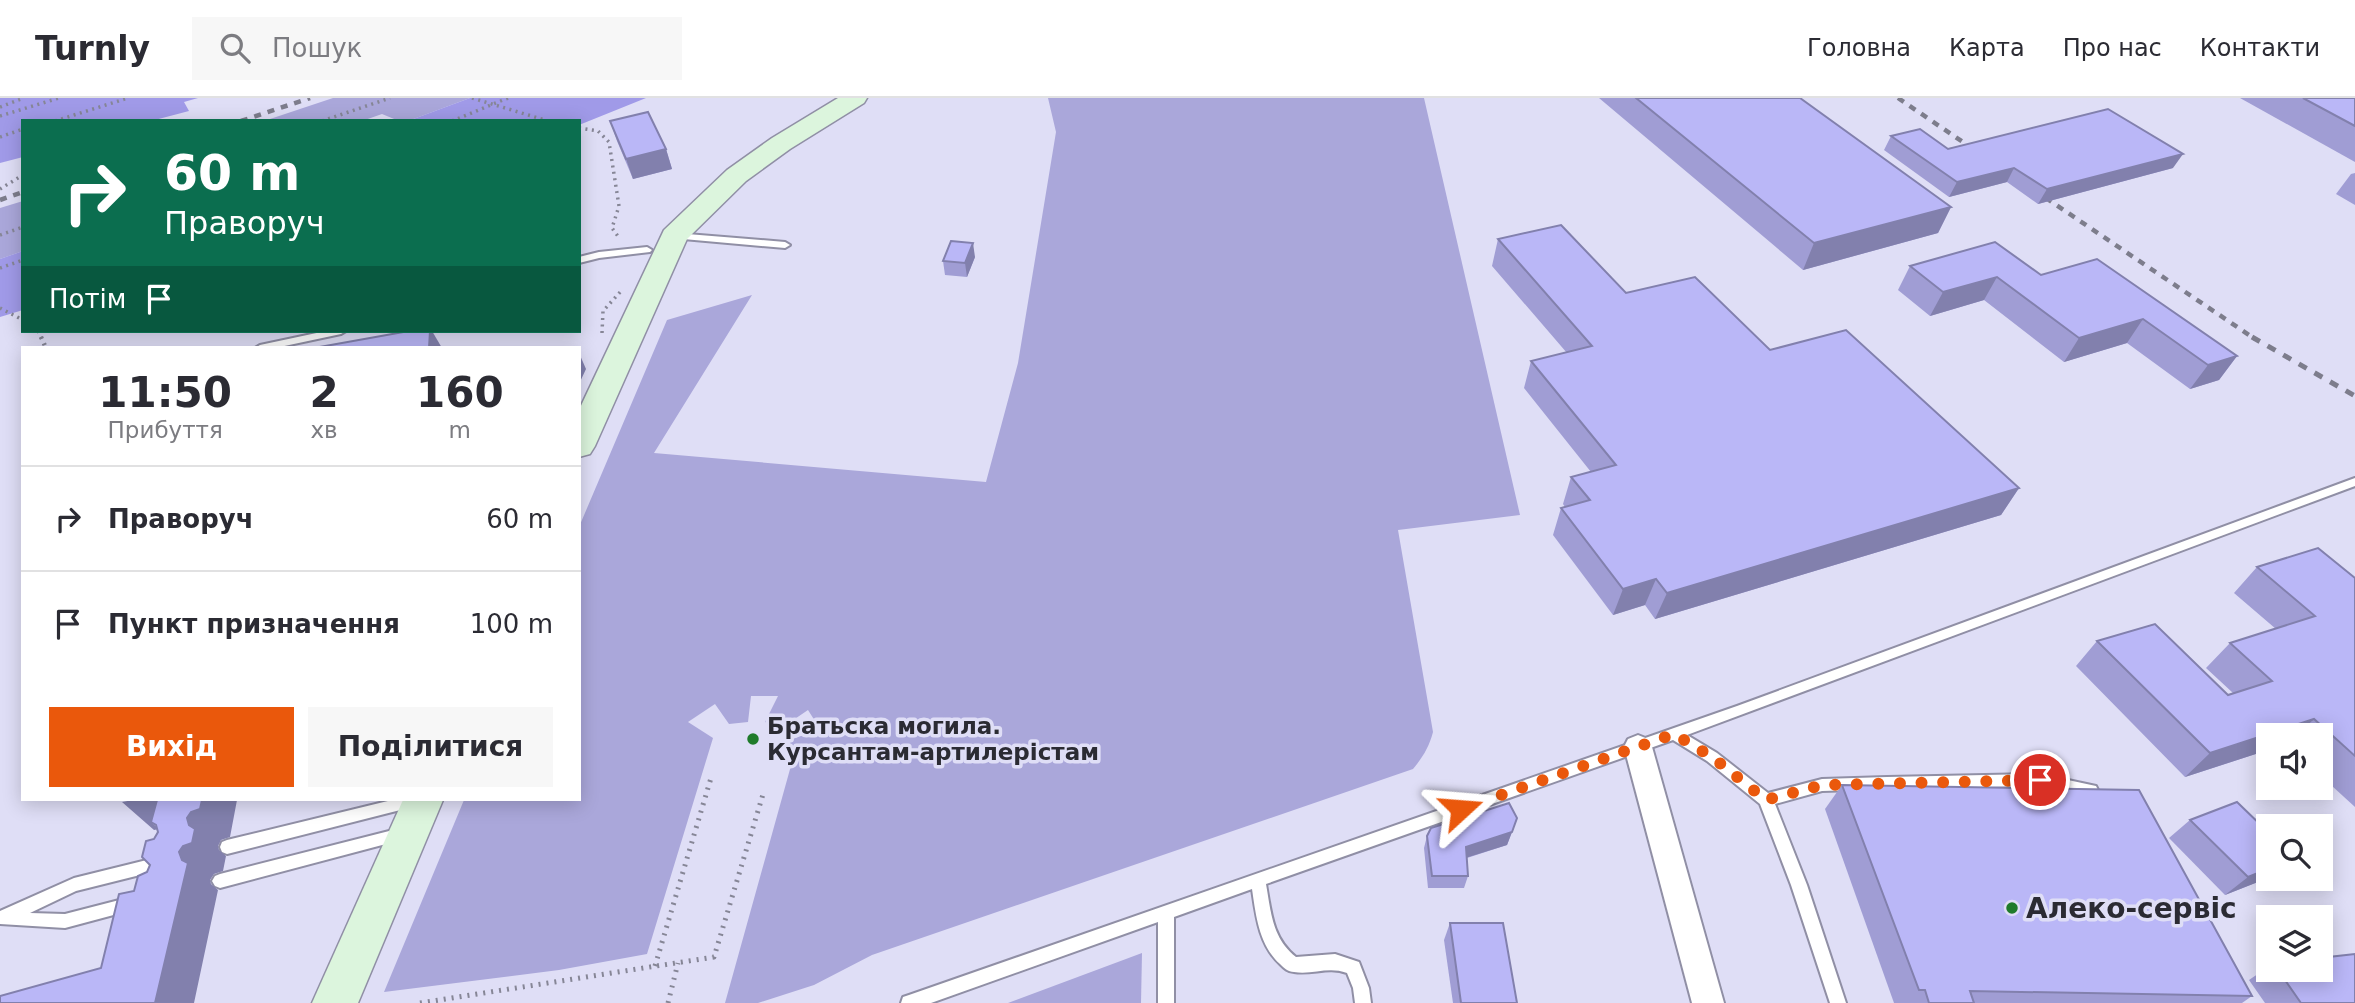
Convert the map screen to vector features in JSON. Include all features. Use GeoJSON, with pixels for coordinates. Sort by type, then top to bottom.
{"type":"FeatureCollection","features":[{"type":"Feature","properties":{"kind":"street"},"geometry":{"type":"LineString","coordinates":[[581,442],[674,236],[696,210],[740,170],[855,98]]}},
{"type":"Feature","properties":{"kind":"street"},"geometry":{"type":"LineString","coordinates":[[1638,747],[1708,1003]]}},
{"type":"Feature","properties":{"kind":"street"},"geometry":{"type":"LineString","coordinates":[[335,1003],[416,811]]}},
{"type":"Feature","properties":{"kind":"lane"},"geometry":{"type":"LineString","coordinates":[[674,236],[785,245]]}},
{"type":"Feature","properties":{"kind":"lane"},"geometry":{"type":"LineString","coordinates":[[581,260],[647,250]]}},
{"type":"Feature","properties":{"kind":"lane"},"geometry":{"type":"LineString","coordinates":[[270,346],[331,333]]}},
{"type":"Feature","properties":{"kind":"lane"},"geometry":{"type":"LineString","coordinates":[[909,1003],[1638,747],[2355,482]]}},
{"type":"Feature","properties":{"kind":"lane"},"geometry":{"type":"LineString","coordinates":[[1674,734],[1712,757],[1766,800],[1799,885],[1838,1003]]}},
{"type":"Feature","properties":{"kind":"lane"},"geometry":{"type":"LineString","coordinates":[[1766,800],[1822,785],[2040,780],[2091,790]]}},
{"type":"Feature","properties":{"kind":"lane"},"geometry":{"type":"LineString","coordinates":[[228,847],[416,811]]}},
{"type":"Feature","properties":{"kind":"lane"},"geometry":{"type":"LineString","coordinates":[[220,881],[416,811]]}},
{"type":"Feature","properties":{"kind":"lane"},"geometry":{"type":"LineString","coordinates":[[1,919],[74,885],[180,859]]}},
{"type":"Feature","properties":{"kind":"lane"},"geometry":{"type":"LineString","coordinates":[[1258,880],[1268,937],[1277,953],[1293,965],[1335,961],[1353,967],[1363,1003]]}},
{"type":"Feature","properties":{"kind":"lane"},"geometry":{"type":"LineString","coordinates":[[1,919],[65,921],[145,900]]}},
{"type":"Feature","properties":{"kind":"lane"},"geometry":{"type":"LineString","coordinates":[[1166,913],[1166,1003]]}},
{"type":"Feature","properties":{"kind":"path"},"geometry":{"type":"LineString","coordinates":[[0,107],[24,98]]}},
{"type":"Feature","properties":{"kind":"path"},"geometry":{"type":"LineString","coordinates":[[0,116],[59,98]]}},
{"type":"Feature","properties":{"kind":"path"},"geometry":{"type":"LineString","coordinates":[[62,119],[128,98]]}},
{"type":"Feature","properties":{"kind":"path"},"geometry":{"type":"LineString","coordinates":[[328,119],[390,98]]}},
{"type":"Feature","properties":{"kind":"path"},"geometry":{"type":"LineString","coordinates":[[472,98],[542,119]]}},
{"type":"Feature","properties":{"kind":"path"},"geometry":{"type":"LineString","coordinates":[[457,119],[508,98]]}},
{"type":"Feature","properties":{"kind":"path"},"geometry":{"type":"LineString","coordinates":[[581,128],[598,131],[609,142],[619,206],[612,228],[628,252]]}},
{"type":"Feature","properties":{"kind":"path"},"geometry":{"type":"LineString","coordinates":[[0,137],[21,130]]}},
{"type":"Feature","properties":{"kind":"path"},"geometry":{"type":"LineString","coordinates":[[0,189],[21,176]]}},
{"type":"Feature","properties":{"kind":"path"},"geometry":{"type":"LineString","coordinates":[[0,235],[21,228]]}},
{"type":"Feature","properties":{"kind":"path"},"geometry":{"type":"LineString","coordinates":[[0,268],[21,261]]}},
{"type":"Feature","properties":{"kind":"path"},"geometry":{"type":"LineString","coordinates":[[0,308],[21,319]]}},
{"type":"Feature","properties":{"kind":"path"},"geometry":{"type":"LineString","coordinates":[[655,967],[711,778]]}},
{"type":"Feature","properties":{"kind":"path"},"geometry":{"type":"LineString","coordinates":[[420,1003],[714,957],[764,791]]}},
{"type":"Feature","properties":{"kind":"path"},"geometry":{"type":"LineString","coordinates":[[668,1003],[679,963]]}},
{"type":"Feature","properties":{"kind":"shaded area"},"geometry":{"type":"Polygon","coordinates":[[[0,98],[198,98],[184,102],[189,111],[159,119],[21,119],[21,158],[0,163],[0,98]]]}},
{"type":"Feature","properties":{"kind":"shaded area"},"geometry":{"type":"Polygon","coordinates":[[[333,98],[470,98],[413,119],[394,119],[382,114],[368,119],[270,119],[333,98]]]}},
{"type":"Feature","properties":{"kind":"shaded area"},"geometry":{"type":"Polygon","coordinates":[[[470,98],[646,98],[581,124],[581,119],[413,119],[470,98]]]}},
{"type":"Feature","properties":{"kind":"shaded area"},"geometry":{"type":"Polygon","coordinates":[[[1048,98],[1424,98],[1520,515],[1398,530],[1433,732],[1428,747],[1413,769],[872,955],[814,985],[758,1003],[725,1003],[792,762],[790,740],[820,729],[808,710],[780,729],[765,722],[778,696],[751,696],[748,722],[729,724],[715,704],[688,722],[713,738],[647,954],[559,970],[384,992],[464,801],[581,801],[581,522],[667,320],[752,295],[654,453],[986,482],[1018,363],[1056,132],[1048,98]]]}},
{"type":"Feature","properties":{"kind":"shaded area"},"geometry":{"type":"Polygon","coordinates":[[[21,202],[21,252],[0,259],[0,208],[21,202]]]}},
{"type":"Feature","properties":{"kind":"shaded area"},"geometry":{"type":"Polygon","coordinates":[[[21,252],[21,311],[0,317],[0,259],[21,252]]]}},
{"type":"Feature","properties":{"kind":"shaded area"},"geometry":{"type":"Polygon","coordinates":[[[1142,953],[1141,1003],[1008,1003],[1142,953]]]}},
{"type":"Feature","properties":{"kind":"building"},"geometry":{"type":"Polygon","coordinates":[[[1636,98],[1800,98],[1951,207],[1814,243],[1636,98]]]}},
{"type":"Feature","properties":{"kind":"building"},"geometry":{"type":"Polygon","coordinates":[[[2303,98],[2355,98],[2355,126],[2303,98]]]}},
{"type":"Feature","properties":{"kind":"building"},"geometry":{"type":"Polygon","coordinates":[[[2108,109],[2183,154],[2047,189],[2014,168],[1957,182],[1891,136],[1920,129],[1948,149],[2108,109]]]}},
{"type":"Feature","properties":{"kind":"building"},"geometry":{"type":"Polygon","coordinates":[[[648,112],[666,149],[626,159],[610,121],[648,112]]]}},
{"type":"Feature","properties":{"kind":"building"},"geometry":{"type":"Polygon","coordinates":[[[1561,225],[1626,293],[1695,277],[1770,350],[1846,330],[2019,488],[1667,593],[1656,579],[1623,589],[1561,508],[1590,500],[1571,477],[1616,465],[1531,361],[1592,346],[1498,239],[1561,225]]]}},
{"type":"Feature","properties":{"kind":"building"},"geometry":{"type":"Polygon","coordinates":[[[951,241],[973,243],[965,263],[943,261],[951,241]]]}},
{"type":"Feature","properties":{"kind":"building"},"geometry":{"type":"Polygon","coordinates":[[[1995,242],[2041,275],[2097,259],[2237,356],[2208,365],[2143,319],[2079,338],[1997,277],[1943,292],[1910,266],[1995,242]]]}},
{"type":"Feature","properties":{"kind":"building"},"geometry":{"type":"Polygon","coordinates":[[[398,333],[430,333],[429,346],[325,346],[398,333]]]}},
{"type":"Feature","properties":{"kind":"building"},"geometry":{"type":"Polygon","coordinates":[[[2318,548],[2355,578],[2355,756],[2333,736],[2333,723],[2318,723],[2314,719],[2302,723],[2256,723],[2256,738],[2210,753],[2097,641],[2155,624],[2228,695],[2272,681],[2230,643],[2315,616],[2257,567],[2318,548]]]}},
{"type":"Feature","properties":{"kind":"building","name":"Алеко-сервіс"},"geometry":{"type":"Polygon","coordinates":[[[1842,785],[2139,790],[2252,996],[1970,991],[1974,1003],[1929,1003],[1925,990],[1919,990],[1842,785]]]}},
{"type":"Feature","properties":{"kind":"building"},"geometry":{"type":"Polygon","coordinates":[[[157,801],[202,801],[200,809],[191,812],[187,818],[189,825],[195,829],[192,843],[183,846],[179,852],[182,860],[188,863],[155,1003],[0,1003],[0,996],[101,968],[119,894],[134,891],[138,876],[147,872],[150,865],[142,857],[146,841],[154,839],[158,832],[156,825],[151,822],[157,801]]]}},
{"type":"Feature","properties":{"kind":"building"},"geometry":{"type":"Polygon","coordinates":[[[2237,802],[2256,820],[2256,874],[2248,877],[2190,820],[2237,802]]]}},
{"type":"Feature","properties":{"kind":"building"},"geometry":{"type":"Polygon","coordinates":[[[1509,803],[1517,818],[1512,832],[1466,847],[1468,876],[1432,876],[1427,836],[1431,828],[1509,803]]]}},
{"type":"Feature","properties":{"kind":"building"},"geometry":{"type":"Polygon","coordinates":[[[1450,923],[1503,923],[1517,1003],[1461,1003],[1450,923]]]}},
{"type":"Feature","properties":{"kind":"building"},"geometry":{"type":"Polygon","coordinates":[[[2355,954],[2355,1003],[2301,1003],[2286,982],[2333,982],[2333,957],[2355,954]]]}},
{"type":"Feature","properties":{"kind":"railway"},"geometry":{"type":"LineString","coordinates":[[247,119],[310,98]]}},
{"type":"Feature","properties":{"kind":"railway"},"geometry":{"type":"LineString","coordinates":[[1898,98],[1982,155]]}},
{"type":"Feature","properties":{"kind":"railway"},"geometry":{"type":"LineString","coordinates":[[2034,190],[2252,337]]}},
{"type":"Feature","properties":{"kind":"railway"},"geometry":{"type":"LineString","coordinates":[[0,200],[21,193]]}},
{"type":"Feature","properties":{"kind":"railway"},"geometry":{"type":"LineString","coordinates":[[2252,337],[2355,396]]}},
{"type":"Feature","properties":{"kind":"place","name":"Братьска могила. Курсантам-артилерістам"},"geometry":{"type":"Point","coordinates":[753,739]}},
{"type":"Feature","properties":{"kind":"place","name":"Алеко-сервіс"},"geometry":{"type":"Point","coordinates":[2012,908]}},
{"type":"Feature","properties":{"kind":"route"},"geometry":{"type":"LineString","coordinates":[[1461,809],[1674,734],[1712,757],[1766,800],[1822,785],[2040,780]]}}]}
